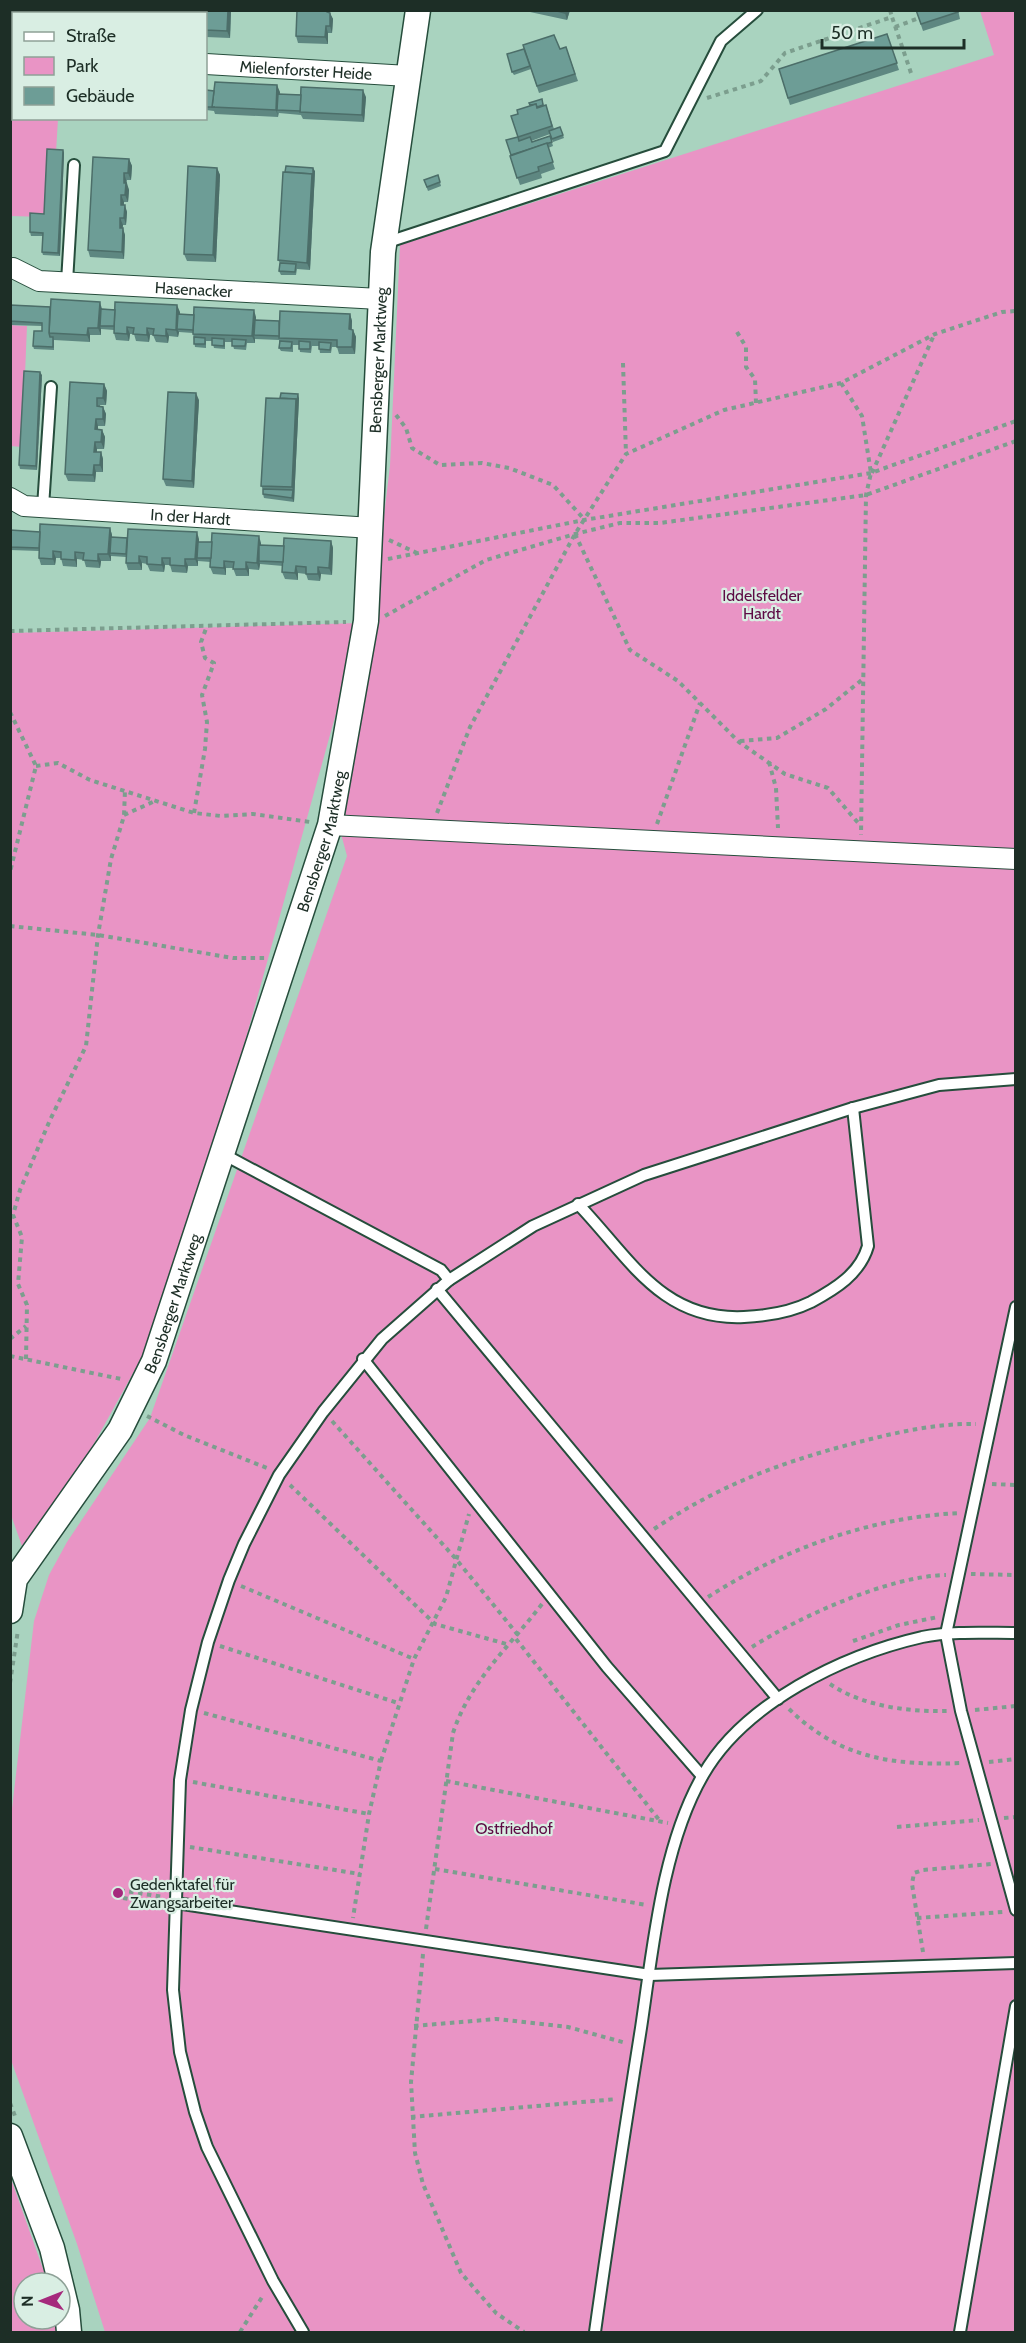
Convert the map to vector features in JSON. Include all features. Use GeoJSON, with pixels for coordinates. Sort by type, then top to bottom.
{"type":"FeatureCollection","features":[{"type":"Feature","properties":{"kind":"street","name":"Bensberger Marktweg"},"geometry":{"type":"LineString","coordinates":[[10,1611],[13,1568],[120,1430],[137,1400],[168,1324],[330,825],[366,621],[368,563],[372,530],[380,299],[385,243],[418,10]]}},
{"type":"Feature","properties":{"kind":"street","name":"Mielenforster Heide"},"geometry":{"type":"LineString","coordinates":[[207,64],[408,76]]}},
{"type":"Feature","properties":{"kind":"street","name":"Hasenacker"},"geometry":{"type":"LineString","coordinates":[[12,268],[39,280],[380,299]]}},
{"type":"Feature","properties":{"kind":"street","name":"In der Hardt"},"geometry":{"type":"LineString","coordinates":[[10,498],[24,506],[372,530]]}},
{"type":"Feature","properties":{"kind":"street"},"geometry":{"type":"LineString","coordinates":[[330,825],[1016,859]]}},
{"type":"Feature","properties":{"kind":"street"},"geometry":{"type":"LineString","coordinates":[[10,2136],[52,2248],[74,2331]]}},
{"type":"Feature","properties":{"kind":"lane"},"geometry":{"type":"LineString","coordinates":[[385,243],[665,151],[721,40],[757,10]]}},
{"type":"Feature","properties":{"kind":"lane"},"geometry":{"type":"LineString","coordinates":[[67,282],[74,165]]}},
{"type":"Feature","properties":{"kind":"lane"},"geometry":{"type":"LineString","coordinates":[[43,507],[51,387]]}},
{"type":"Feature","properties":{"kind":"lane"},"geometry":{"type":"LineString","coordinates":[[303,2332],[273,2281],[227,2192],[195,2112],[180,2052],[173,1990],[180,1780],[191,1710],[208,1642],[229,1580],[244,1544],[279,1475],[363,1359],[437,1289],[533,1226],[622,1183],[853,1108],[939,1085],[1016,1079]]}},
{"type":"Feature","properties":{"kind":"lane"},"geometry":{"type":"LineString","coordinates":[[578,1204],[657,1291],[693,1312],[716,1318],[759,1317],[806,1304],[846,1279],[859,1267],[868,1246],[853,1108]]}},
{"type":"Feature","properties":{"kind":"lane"},"geometry":{"type":"LineString","coordinates":[[223,1154],[441,1270],[449,1280]]}},
{"type":"Feature","properties":{"kind":"lane"},"geometry":{"type":"LineString","coordinates":[[437,1289],[778,1699]]}},
{"type":"Feature","properties":{"kind":"lane"},"geometry":{"type":"LineString","coordinates":[[1010,1911],[1002,1863],[961,1711],[946,1634],[1016,1307]]}},
{"type":"Feature","properties":{"kind":"lane"},"geometry":{"type":"LineString","coordinates":[[363,1359],[550,1595],[702,1776]]}},
{"type":"Feature","properties":{"kind":"lane"},"geometry":{"type":"LineString","coordinates":[[595,2332],[661,1907],[681,1826],[702,1776],[724,1745],[778,1699],[817,1675],[888,1647],[946,1634],[1016,1633]]}},
{"type":"Feature","properties":{"kind":"lane"},"geometry":{"type":"LineString","coordinates":[[176,1903],[650,1975],[1016,1963]]}},
{"type":"Feature","properties":{"kind":"lane"},"geometry":{"type":"LineString","coordinates":[[960,2332],[1016,2006]]}},
{"type":"Feature","properties":{"kind":"path"},"geometry":{"type":"LineString","coordinates":[[890,10],[912,76]]}},
{"type":"Feature","properties":{"kind":"path"},"geometry":{"type":"LineString","coordinates":[[689,104],[761,81],[785,53],[892,17]]}},
{"type":"Feature","properties":{"kind":"path"},"geometry":{"type":"LineString","coordinates":[[896,27],[919,18]]}},
{"type":"Feature","properties":{"kind":"path"},"geometry":{"type":"LineString","coordinates":[[430,830],[470,727],[575,534],[626,454],[724,410],[841,383],[935,334],[1002,312],[1016,311]]}},
{"type":"Feature","properties":{"kind":"path"},"geometry":{"type":"LineString","coordinates":[[737,332],[746,347],[746,367],[755,380],[756,403]]}},
{"type":"Feature","properties":{"kind":"path"},"geometry":{"type":"LineString","coordinates":[[860,851],[866,495],[872,473],[935,334]]}},
{"type":"Feature","properties":{"kind":"path"},"geometry":{"type":"LineString","coordinates":[[623,363],[626,454]]}},
{"type":"Feature","properties":{"kind":"path"},"geometry":{"type":"LineString","coordinates":[[841,383],[862,417],[872,473]]}},
{"type":"Feature","properties":{"kind":"path"},"geometry":{"type":"LineString","coordinates":[[375,415],[397,415],[406,428],[412,448],[440,465],[483,463],[509,468],[553,485],[584,520]]}},
{"type":"Feature","properties":{"kind":"path"},"geometry":{"type":"LineString","coordinates":[[368,563],[584,520],[872,473],[1016,421]]}},
{"type":"Feature","properties":{"kind":"path"},"geometry":{"type":"LineString","coordinates":[[10,631],[366,621],[388,615],[486,560],[575,534],[620,523],[660,523],[866,495],[1016,441]]}},
{"type":"Feature","properties":{"kind":"path"},"geometry":{"type":"LineString","coordinates":[[372,530],[418,554]]}},
{"type":"Feature","properties":{"kind":"path"},"geometry":{"type":"LineString","coordinates":[[575,534],[630,650],[678,681],[739,742],[785,774],[828,788],[861,826]]}},
{"type":"Feature","properties":{"kind":"path"},"geometry":{"type":"LineString","coordinates":[[194,813],[205,749],[207,722],[202,695],[214,663],[205,658],[201,642],[207,626]]}},
{"type":"Feature","properties":{"kind":"path"},"geometry":{"type":"LineString","coordinates":[[739,742],[777,738],[826,709],[863,679]]}},
{"type":"Feature","properties":{"kind":"path"},"geometry":{"type":"LineString","coordinates":[[651,841],[700,703]]}},
{"type":"Feature","properties":{"kind":"path"},"geometry":{"type":"LineString","coordinates":[[10,712],[36,766],[10,872]]}},
{"type":"Feature","properties":{"kind":"path"},"geometry":{"type":"LineString","coordinates":[[769,762],[776,788],[779,847]]}},
{"type":"Feature","properties":{"kind":"path"},"geometry":{"type":"LineString","coordinates":[[36,766],[58,763],[90,780],[194,813],[221,816],[253,814],[330,825]]}},
{"type":"Feature","properties":{"kind":"path"},"geometry":{"type":"LineString","coordinates":[[26,1359],[27,1305],[18,1284],[22,1237],[12,1214],[50,1120],[86,1046],[98,935],[111,859],[124,816],[125,790]]}},
{"type":"Feature","properties":{"kind":"path"},"geometry":{"type":"LineString","coordinates":[[124,816],[156,800]]}},
{"type":"Feature","properties":{"kind":"path"},"geometry":{"type":"LineString","coordinates":[[10,926],[98,935],[233,958],[270,958]]}},
{"type":"Feature","properties":{"kind":"path"},"geometry":{"type":"LineString","coordinates":[[10,1340],[27,1325]]}},
{"type":"Feature","properties":{"kind":"path"},"geometry":{"type":"LineString","coordinates":[[10,1356],[130,1381],[142,1414],[184,1435],[279,1475],[435,1624],[510,1645]]}},
{"type":"Feature","properties":{"kind":"path"},"geometry":{"type":"LineString","coordinates":[[323,1412],[456,1559],[660,1821]]}},
{"type":"Feature","properties":{"kind":"path"},"geometry":{"type":"LineString","coordinates":[[642,1537],[724,1487],[794,1460],[885,1435],[960,1424],[992,1424]]}},
{"type":"Feature","properties":{"kind":"path"},"geometry":{"type":"LineString","coordinates":[[978,1484],[1016,1485]]}},
{"type":"Feature","properties":{"kind":"path"},"geometry":{"type":"LineString","coordinates":[[350,1930],[369,1814],[381,1761],[414,1659],[435,1624],[446,1597],[473,1499]]}},
{"type":"Feature","properties":{"kind":"path"},"geometry":{"type":"LineString","coordinates":[[698,1604],[741,1577],[794,1551],[908,1518],[972,1512]]}},
{"type":"Feature","properties":{"kind":"path"},"geometry":{"type":"LineString","coordinates":[[741,1653],[794,1623],[855,1598],[914,1580],[959,1574],[1016,1575]]}},
{"type":"Feature","properties":{"kind":"path"},"geometry":{"type":"LineString","coordinates":[[229,1580],[414,1659]]}},
{"type":"Feature","properties":{"kind":"path"},"geometry":{"type":"LineString","coordinates":[[524,2332],[496,2313],[461,2273],[423,2184],[415,2153],[411,2117],[414,2026],[453,1733],[460,1711],[487,1669],[517,1637],[550,1595]]}},
{"type":"Feature","properties":{"kind":"path"},"geometry":{"type":"LineString","coordinates":[[208,1642],[398,1703]]}},
{"type":"Feature","properties":{"kind":"path"},"geometry":{"type":"LineString","coordinates":[[817,1675],[843,1693],[879,1704],[932,1712],[1016,1706]]}},
{"type":"Feature","properties":{"kind":"path"},"geometry":{"type":"LineString","coordinates":[[778,1699],[811,1731],[849,1750],[884,1760],[932,1765],[1016,1760]]}},
{"type":"Feature","properties":{"kind":"path"},"geometry":{"type":"LineString","coordinates":[[191,1710],[381,1761]]}},
{"type":"Feature","properties":{"kind":"path"},"geometry":{"type":"LineString","coordinates":[[180,1780],[369,1814]]}},
{"type":"Feature","properties":{"kind":"path"},"geometry":{"type":"LineString","coordinates":[[446,1781],[681,1826]]}},
{"type":"Feature","properties":{"kind":"path"},"geometry":{"type":"LineString","coordinates":[[897,1827],[990,1819]]}},
{"type":"Feature","properties":{"kind":"path"},"geometry":{"type":"LineString","coordinates":[[177,1845],[360,1874]]}},
{"type":"Feature","properties":{"kind":"path"},"geometry":{"type":"LineString","coordinates":[[926,1966],[912,1884],[914,1873],[923,1870],[1002,1863]]}},
{"type":"Feature","properties":{"kind":"path"},"geometry":{"type":"LineString","coordinates":[[435,1869],[661,1907]]}},
{"type":"Feature","properties":{"kind":"path"},"geometry":{"type":"LineString","coordinates":[[119,1890],[176,1903],[118,1897],[119,1890]]}},
{"type":"Feature","properties":{"kind":"path"},"geometry":{"type":"LineString","coordinates":[[917,1918],[1010,1911]]}},
{"type":"Feature","properties":{"kind":"path"},"geometry":{"type":"LineString","coordinates":[[414,2026],[496,2019],[568,2028],[638,2046]]}},
{"type":"Feature","properties":{"kind":"path"},"geometry":{"type":"LineString","coordinates":[[411,2117],[630,2097]]}},
{"type":"Feature","properties":{"kind":"path"},"geometry":{"type":"LineString","coordinates":[[240,2332],[273,2281]]}},
{"type":"Feature","properties":{"kind":"green space","name":"Ostfriedhof"},"geometry":{"type":"Polygon","coordinates":[[[980,11],[1015,11],[1015,2332],[105,2332],[77,2244],[11,2060],[11,1817],[34,1621],[49,1575],[67,1542],[150,1418],[347,856],[337,819],[371,623],[390,466],[400,245],[994,55],[980,11]]]}},
{"type":"Feature","properties":{"kind":"green space"},"geometry":{"type":"Polygon","coordinates":[[[12,101],[12,120],[58,120],[56,152],[44,217],[11,216],[10,102],[12,101]]]}},
{"type":"Feature","properties":{"kind":"green space"},"geometry":{"type":"Polygon","coordinates":[[[10,325],[27,326],[22,447],[11,446],[10,325]]]}},
{"type":"Feature","properties":{"kind":"green space"},"geometry":{"type":"Polygon","coordinates":[[[361,623],[215,1150],[147,1348],[86,1458],[22,1546],[11,1515],[11,633],[361,623]]]}},
{"type":"Feature","properties":{"kind":"green space"},"geometry":{"type":"Polygon","coordinates":[[[10,2176],[44,2271],[12,2271],[12,2331],[58,2331],[11,2332],[10,2176]]]}},
{"type":"Feature","properties":{"kind":"building"},"geometry":{"type":"Polygon","coordinates":[[[54,10],[71,10],[71,12],[54,12],[54,10]]]}},
{"type":"Feature","properties":{"kind":"building"},"geometry":{"type":"Polygon","coordinates":[[[100,10],[129,10],[129,12],[100,12],[100,10]]]}},
{"type":"Feature","properties":{"kind":"building"},"geometry":{"type":"Polygon","coordinates":[[[199,10],[228,10],[227,31],[207,30],[207,12],[198,12],[199,10]]]}},
{"type":"Feature","properties":{"kind":"building"},"geometry":{"type":"Polygon","coordinates":[[[297,10],[327,10],[330,13],[330,26],[326,26],[325,37],[296,36],[297,10]]]}},
{"type":"Feature","properties":{"kind":"building"},"geometry":{"type":"Polygon","coordinates":[[[916,10],[957,10],[958,12],[921,24],[916,10]]]}},
{"type":"Feature","properties":{"kind":"building"},"geometry":{"type":"Polygon","coordinates":[[[887,34],[897,63],[788,98],[779,69],[887,34]]]}},
{"type":"Feature","properties":{"kind":"building"},"geometry":{"type":"Polygon","coordinates":[[[554,35],[560,49],[566,47],[575,74],[537,86],[523,45],[554,35]]]}},
{"type":"Feature","properties":{"kind":"building"},"geometry":{"type":"Polygon","coordinates":[[[524,49],[530,66],[512,72],[507,54],[524,49]]]}},
{"type":"Feature","properties":{"kind":"building"},"geometry":{"type":"Polygon","coordinates":[[[215,82],[277,85],[276,110],[212,107],[215,82]]]}},
{"type":"Feature","properties":{"kind":"building"},"geometry":{"type":"Polygon","coordinates":[[[301,87],[363,90],[362,115],[300,112],[301,87]]]}},
{"type":"Feature","properties":{"kind":"building"},"geometry":{"type":"Polygon","coordinates":[[[207,90],[214,91],[212,107],[207,107],[207,90]]]}},
{"type":"Feature","properties":{"kind":"building"},"geometry":{"type":"Polygon","coordinates":[[[278,94],[301,95],[300,111],[277,110],[278,94]]]}},
{"type":"Feature","properties":{"kind":"building"},"geometry":{"type":"Polygon","coordinates":[[[542,99],[543,105],[537,107],[536,104],[530,105],[529,103],[542,99]]]}},
{"type":"Feature","properties":{"kind":"building"},"geometry":{"type":"Polygon","coordinates":[[[536,104],[537,108],[546,105],[552,126],[518,137],[511,116],[518,114],[517,110],[536,104]]]}},
{"type":"Feature","properties":{"kind":"building"},"geometry":{"type":"Polygon","coordinates":[[[560,127],[563,135],[552,139],[549,131],[560,127]]]}},
{"type":"Feature","properties":{"kind":"building"},"geometry":{"type":"Polygon","coordinates":[[[550,136],[552,142],[511,155],[506,140],[518,137],[519,141],[530,137],[532,142],[550,136]]]}},
{"type":"Feature","properties":{"kind":"building"},"geometry":{"type":"Polygon","coordinates":[[[547,143],[553,162],[538,167],[539,171],[517,178],[510,156],[547,143]]]}},
{"type":"Feature","properties":{"kind":"building"},"geometry":{"type":"Polygon","coordinates":[[[47,149],[63,150],[58,253],[42,252],[43,233],[30,232],[30,213],[44,214],[47,149]]]}},
{"type":"Feature","properties":{"kind":"building"},"geometry":{"type":"Polygon","coordinates":[[[93,157],[129,159],[128,173],[124,173],[125,195],[121,195],[121,205],[125,205],[124,218],[120,218],[120,228],[123,228],[122,252],[88,250],[93,157]]]}},
{"type":"Feature","properties":{"kind":"building"},"geometry":{"type":"Polygon","coordinates":[[[188,166],[217,168],[213,255],[184,254],[188,166]]]}},
{"type":"Feature","properties":{"kind":"building"},"geometry":{"type":"Polygon","coordinates":[[[286,166],[313,168],[313,177],[312,174],[285,172],[286,166]]]}},
{"type":"Feature","properties":{"kind":"building"},"geometry":{"type":"Polygon","coordinates":[[[283,172],[312,174],[307,263],[278,260],[283,172]]]}},
{"type":"Feature","properties":{"kind":"building"},"geometry":{"type":"Polygon","coordinates":[[[438,175],[440,182],[427,187],[424,180],[438,175]]]}},
{"type":"Feature","properties":{"kind":"building"},"geometry":{"type":"Polygon","coordinates":[[[280,263],[296,264],[295,272],[279,271],[280,263]]]}},
{"type":"Feature","properties":{"kind":"building"},"geometry":{"type":"Polygon","coordinates":[[[51,299],[100,302],[98,328],[88,328],[87,335],[49,333],[51,299]]]}},
{"type":"Feature","properties":{"kind":"building"},"geometry":{"type":"Polygon","coordinates":[[[115,302],[177,305],[176,330],[166,329],[166,336],[153,335],[154,329],[147,328],[147,335],[133,334],[134,328],[127,327],[127,334],[114,333],[115,302]]]}},
{"type":"Feature","properties":{"kind":"building"},"geometry":{"type":"Polygon","coordinates":[[[10,305],[50,307],[49,333],[50,337],[53,337],[53,347],[33,346],[34,331],[42,331],[42,323],[10,321],[10,305]]]}},
{"type":"Feature","properties":{"kind":"building"},"geometry":{"type":"Polygon","coordinates":[[[194,307],[254,310],[252,336],[193,334],[194,307]]]}},
{"type":"Feature","properties":{"kind":"building"},"geometry":{"type":"Polygon","coordinates":[[[101,309],[115,310],[114,326],[100,326],[101,309]]]}},
{"type":"Feature","properties":{"kind":"building"},"geometry":{"type":"Polygon","coordinates":[[[280,311],[350,314],[349,329],[353,330],[352,347],[337,347],[337,340],[279,338],[280,311]]]}},
{"type":"Feature","properties":{"kind":"building"},"geometry":{"type":"Polygon","coordinates":[[[178,314],[194,315],[193,330],[177,329],[178,314]]]}},
{"type":"Feature","properties":{"kind":"building"},"geometry":{"type":"Polygon","coordinates":[[[255,320],[279,321],[279,336],[254,335],[255,320]]]}},
{"type":"Feature","properties":{"kind":"building"},"geometry":{"type":"Polygon","coordinates":[[[194,337],[205,338],[205,344],[194,344],[194,337]]]}},
{"type":"Feature","properties":{"kind":"building"},"geometry":{"type":"Polygon","coordinates":[[[212,338],[224,339],[224,346],[212,345],[212,338]]]}},
{"type":"Feature","properties":{"kind":"building"},"geometry":{"type":"Polygon","coordinates":[[[232,339],[246,340],[245,346],[232,346],[232,339]]]}},
{"type":"Feature","properties":{"kind":"building"},"geometry":{"type":"Polygon","coordinates":[[[280,341],[292,342],[291,348],[279,348],[280,341]]]}},
{"type":"Feature","properties":{"kind":"building"},"geometry":{"type":"Polygon","coordinates":[[[299,341],[310,342],[310,349],[299,349],[299,341]]]}},
{"type":"Feature","properties":{"kind":"building"},"geometry":{"type":"Polygon","coordinates":[[[319,342],[331,343],[330,350],[319,349],[319,342]]]}},
{"type":"Feature","properties":{"kind":"building"},"geometry":{"type":"Polygon","coordinates":[[[24,371],[40,372],[36,466],[19,465],[24,371]]]}},
{"type":"Feature","properties":{"kind":"building"},"geometry":{"type":"Polygon","coordinates":[[[70,382],[104,384],[103,398],[97,398],[97,406],[103,407],[103,419],[96,419],[95,429],[102,430],[101,442],[95,442],[94,452],[101,452],[100,465],[94,465],[93,475],[65,474],[70,382]]]}},
{"type":"Feature","properties":{"kind":"building"},"geometry":{"type":"Polygon","coordinates":[[[168,392],[196,393],[192,481],[163,479],[168,392]]]}},
{"type":"Feature","properties":{"kind":"building"},"geometry":{"type":"Polygon","coordinates":[[[281,393],[298,394],[297,403],[296,399],[280,398],[281,393]]]}},
{"type":"Feature","properties":{"kind":"building"},"geometry":{"type":"Polygon","coordinates":[[[266,398],[296,399],[292,487],[261,486],[266,398]]]}},
{"type":"Feature","properties":{"kind":"building"},"geometry":{"type":"Polygon","coordinates":[[[263,489],[293,490],[292,498],[263,494],[263,489]]]}},
{"type":"Feature","properties":{"kind":"building"},"geometry":{"type":"Polygon","coordinates":[[[40,524],[110,528],[108,554],[98,554],[98,561],[83,560],[84,553],[75,552],[75,560],[61,559],[61,552],[53,551],[53,559],[39,558],[40,524]]]}},
{"type":"Feature","properties":{"kind":"building"},"geometry":{"type":"Polygon","coordinates":[[[128,529],[197,532],[195,559],[185,559],[185,566],[170,565],[170,558],[162,558],[162,565],[147,564],[147,557],[139,556],[139,563],[126,563],[128,529]]]}},
{"type":"Feature","properties":{"kind":"building"},"geometry":{"type":"Polygon","coordinates":[[[10,530],[40,532],[39,548],[10,547],[10,530]]]}},
{"type":"Feature","properties":{"kind":"building"},"geometry":{"type":"Polygon","coordinates":[[[212,533],[259,536],[257,563],[246,562],[246,569],[233,569],[234,562],[224,561],[224,568],[210,567],[212,533]]]}},
{"type":"Feature","properties":{"kind":"building"},"geometry":{"type":"Polygon","coordinates":[[[111,537],[127,538],[126,554],[110,553],[111,537]]]}},
{"type":"Feature","properties":{"kind":"building"},"geometry":{"type":"Polygon","coordinates":[[[284,538],[331,541],[329,568],[318,567],[318,574],[306,574],[306,567],[296,566],[295,573],[282,572],[284,538]]]}},
{"type":"Feature","properties":{"kind":"building"},"geometry":{"type":"Polygon","coordinates":[[[198,542],[212,542],[211,558],[197,558],[198,542]]]}},
{"type":"Feature","properties":{"kind":"building"},"geometry":{"type":"Polygon","coordinates":[[[259,545],[284,546],[283,562],[259,561],[259,545]]]}},
{"type":"Feature","properties":{"kind":"place","name":"Gedenktafel für Zwangsarbeiter"},"geometry":{"type":"Point","coordinates":[118,1893]}},
{"type":"Feature","properties":{"kind":"park label","name":"Iddelsfelder Hardt"},"geometry":{"type":"Point","coordinates":[762,604]}}]}
